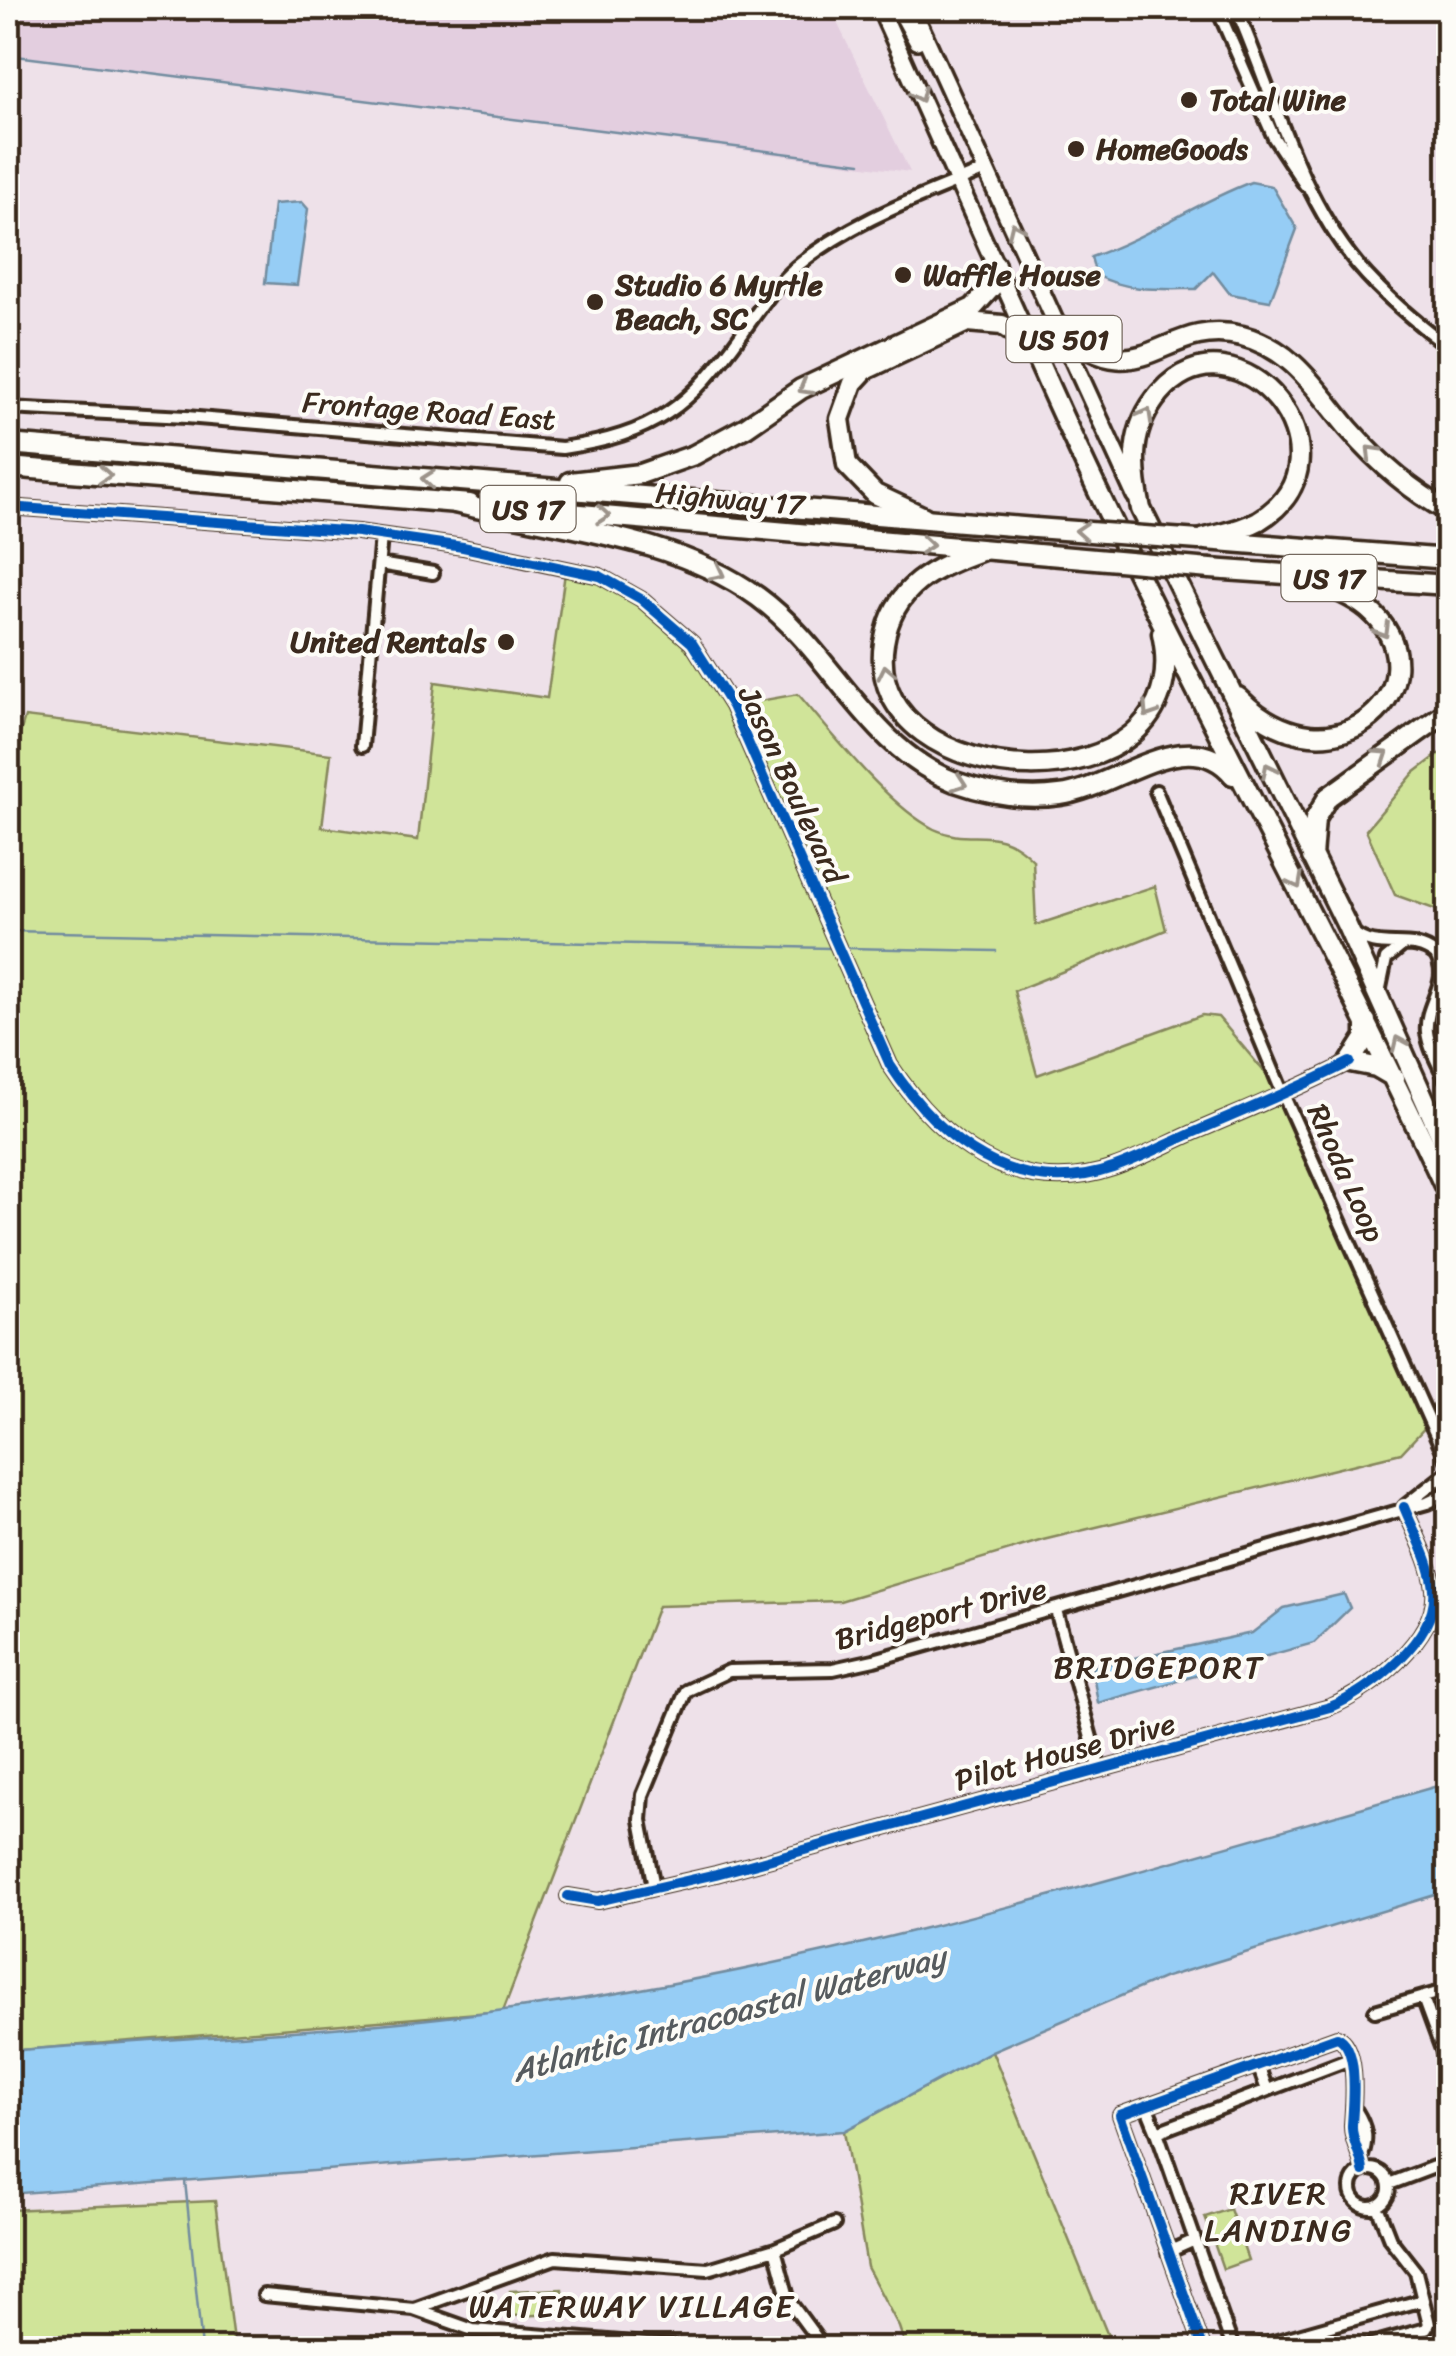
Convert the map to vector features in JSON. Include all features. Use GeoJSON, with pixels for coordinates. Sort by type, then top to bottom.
{"type":"FeatureCollection","features":[{"type":"Feature","properties":{"kind":"highway"},"geometry":{"type":"LineString","coordinates":[[525,486],[640,474],[694,455],[746,427],[801,389],[973,308],[992,287],[996,265]]}},
{"type":"Feature","properties":{"kind":"highway"},"geometry":{"type":"LineString","coordinates":[[924,517],[875,494],[847,465],[840,420],[852,383],[865,370],[967,322],[1002,325],[1031,345]]}},
{"type":"Feature","properties":{"kind":"highway"},"geometry":{"type":"LineString","coordinates":[[1059,327],[1082,348],[1112,362],[1220,334],[1242,336],[1273,349],[1298,366],[1391,472],[1448,511]]}},
{"type":"Feature","properties":{"kind":"highway","name":"US 501"},"geometry":{"type":"LineString","coordinates":[[1031,345],[1159,618],[1366,1016],[1448,1194]]}},
{"type":"Feature","properties":{"kind":"highway"},"geometry":{"type":"LineString","coordinates":[[1141,509],[1132,465],[1138,429],[1153,401],[1168,384],[1202,369],[1242,372],[1285,406],[1298,437],[1297,467],[1283,497],[1257,522],[1199,540]]}},
{"type":"Feature","properties":{"kind":"highway","name":"Highway 17"},"geometry":{"type":"LineString","coordinates":[[8,444],[1448,560]]}},
{"type":"Feature","properties":{"kind":"highway","name":"Highway 17"},"geometry":{"type":"LineString","coordinates":[[8,467],[1210,570],[1448,586]]}},
{"type":"Feature","properties":{"kind":"highway"},"geometry":{"type":"LineString","coordinates":[[455,503],[645,544],[722,574],[760,599],[806,641],[884,736],[906,755],[961,784],[1014,796],[1060,795],[1121,778],[1179,752],[1204,752],[1225,765],[1250,796]]}},
{"type":"Feature","properties":{"kind":"highway","name":"US 501"},"geometry":{"type":"LineString","coordinates":[[1141,509],[1347,926],[1448,1152]]}},
{"type":"Feature","properties":{"kind":"highway"},"geometry":{"type":"LineString","coordinates":[[982,550],[945,564],[911,584],[895,605],[882,656],[890,693],[915,724],[972,756],[996,763],[1046,766],[1103,753],[1126,738],[1156,704],[1166,675],[1159,618]]}},
{"type":"Feature","properties":{"kind":"highway"},"geometry":{"type":"LineString","coordinates":[[1228,686],[1266,720],[1305,736],[1348,733],[1382,707],[1392,687],[1394,662],[1392,642],[1384,627],[1355,600],[1305,577]]}},
{"type":"Feature","properties":{"kind":"highway"},"geometry":{"type":"LineString","coordinates":[[1312,858],[1314,819],[1328,797],[1448,711]]}},
{"type":"Feature","properties":{"kind":"highway"},"geometry":{"type":"LineString","coordinates":[[1366,1016],[1366,1036],[1350,1062],[1376,1067],[1395,1078]]}},
{"type":"Feature","properties":{"kind":"main road","name":"US 501"},"geometry":{"type":"LineString","coordinates":[[880,8],[1031,345]]}},
{"type":"Feature","properties":{"kind":"main road"},"geometry":{"type":"LineString","coordinates":[[899,8],[955,99]]}},
{"type":"Feature","properties":{"kind":"main road","name":"US 501"},"geometry":{"type":"LineString","coordinates":[[912,8],[1141,509]]}},
{"type":"Feature","properties":{"kind":"street"},"geometry":{"type":"LineString","coordinates":[[1217,8],[1274,138],[1357,264],[1448,346]]}},
{"type":"Feature","properties":{"kind":"street"},"geometry":{"type":"LineString","coordinates":[[1236,8],[1312,196]]}},
{"type":"Feature","properties":{"kind":"street","name":"Frontage Road East"},"geometry":{"type":"LineString","coordinates":[[8,408],[186,417],[562,448],[606,442],[650,424],[690,399],[772,293],[822,246],[898,206],[988,169]]}},
{"type":"Feature","properties":{"kind":"street","name":"Jason Boulevard"},"geometry":{"type":"LineString","coordinates":[[8,506],[381,536],[480,550],[600,576],[641,600],[692,643],[732,706],[890,1066],[919,1108],[962,1148],[1003,1166],[1051,1176],[1110,1169],[1350,1062]]}},
{"type":"Feature","properties":{"kind":"street"},"geometry":{"type":"LineString","coordinates":[[362,746],[381,536]]}},
{"type":"Feature","properties":{"kind":"street"},"geometry":{"type":"LineString","coordinates":[[378,564],[433,573]]}},
{"type":"Feature","properties":{"kind":"street","name":"Rhoda Loop"},"geometry":{"type":"LineString","coordinates":[[1156,791],[1283,1094],[1448,1462]]}},
{"type":"Feature","properties":{"kind":"street"},"geometry":{"type":"LineString","coordinates":[[1347,926],[1368,942],[1427,948],[1442,966],[1427,1034],[1448,1084]]}},
{"type":"Feature","properties":{"kind":"street"},"geometry":{"type":"LineString","coordinates":[[1380,999],[1386,959],[1405,944]]}},
{"type":"Feature","properties":{"kind":"street","name":"Bridgeport Drive"},"geometry":{"type":"LineString","coordinates":[[1404,1507],[1448,1472]]}},
{"type":"Feature","properties":{"kind":"street","name":"Bridgeport Drive"},"geometry":{"type":"LineString","coordinates":[[654,1887],[640,1820],[643,1796],[678,1703],[698,1682],[729,1672],[833,1668],[1056,1610],[1448,1494]]}},
{"type":"Feature","properties":{"kind":"street","name":"Pilot House Drive"},"geometry":{"type":"LineString","coordinates":[[568,1896],[585,1902],[716,1874],[1330,1706],[1378,1682],[1417,1636],[1434,1605],[1431,1574],[1404,1507]]}},
{"type":"Feature","properties":{"kind":"street"},"geometry":{"type":"LineString","coordinates":[[1056,1610],[1099,1767]]}},
{"type":"Feature","properties":{"kind":"street"},"geometry":{"type":"LineString","coordinates":[[1375,2011],[1448,1990]]}},
{"type":"Feature","properties":{"kind":"street"},"geometry":{"type":"LineString","coordinates":[[1424,1998],[1448,2066]]}},
{"type":"Feature","properties":{"kind":"street"},"geometry":{"type":"LineString","coordinates":[[1203,2348],[1120,2115],[1337,2037],[1345,2040],[1350,2059],[1356,2112],[1352,2124],[1363,2171]]}},
{"type":"Feature","properties":{"kind":"street"},"geometry":{"type":"LineString","coordinates":[[1156,2132],[1350,2059]]}},
{"type":"Feature","properties":{"kind":"street"},"geometry":{"type":"LineString","coordinates":[[1258,2065],[1267,2090]]}},
{"type":"Feature","properties":{"kind":"street"},"geometry":{"type":"LineString","coordinates":[[1146,2106],[1233,2348]]}},
{"type":"Feature","properties":{"kind":"street"},"geometry":{"type":"LineString","coordinates":[[1389,2184],[1434,2167],[1448,2166]]}},
{"type":"Feature","properties":{"kind":"street"},"geometry":{"type":"LineString","coordinates":[[1363,2171],[1379,2172],[1389,2184],[1386,2200],[1377,2206],[1361,2205],[1352,2193],[1355,2178],[1363,2171]]}},
{"type":"Feature","properties":{"kind":"street"},"geometry":{"type":"LineString","coordinates":[[1358,2348],[1426,2330],[1429,2324],[1416,2272],[1390,2239],[1377,2206]]}},
{"type":"Feature","properties":{"kind":"street"},"geometry":{"type":"LineString","coordinates":[[414,2309],[556,2258],[708,2269],[775,2250],[834,2224]]}},
{"type":"Feature","properties":{"kind":"street"},"geometry":{"type":"LineString","coordinates":[[1168,2252],[1195,2240]]}},
{"type":"Feature","properties":{"kind":"street"},"geometry":{"type":"LineString","coordinates":[[775,2250],[789,2301],[820,2343]]}},
{"type":"Feature","properties":{"kind":"street"},"geometry":{"type":"LineString","coordinates":[[264,2294],[414,2309],[473,2330],[696,2348]]}},
{"type":"Feature","properties":{"kind":"street"},"geometry":{"type":"LineString","coordinates":[[1252,2348],[1423,2300]]}},
{"type":"Feature","properties":{"kind":"street"},"geometry":{"type":"LineString","coordinates":[[782,2348],[820,2343],[834,2348]]}},
{"type":"Feature","properties":{"kind":"shaded area"},"geometry":{"type":"Polygon","coordinates":[[[8,8],[830,8],[910,172],[8,54],[8,8]]]}},
{"type":"Feature","properties":{"kind":"green space"},"geometry":{"type":"Polygon","coordinates":[[[566,566],[623,593],[663,620],[696,654],[732,706],[798,694],[862,768],[917,818],[948,834],[995,838],[1019,848],[1033,860],[1036,925],[1155,886],[1166,930],[1014,991],[1037,1075],[1202,1015],[1218,1017],[1283,1094],[1430,1422],[1401,1453],[1043,1540],[840,1601],[658,1606],[503,2011],[8,2051],[8,773],[25,717],[331,754],[322,827],[418,840],[435,682],[547,698],[566,566]]]}},
{"type":"Feature","properties":{"kind":"green space"},"geometry":{"type":"Polygon","coordinates":[[[1448,747],[1448,914],[1395,895],[1366,830],[1414,773],[1448,747]]]}},
{"type":"Feature","properties":{"kind":"green space"},"geometry":{"type":"Polygon","coordinates":[[[992,2051],[1113,2348],[906,2348],[867,2267],[844,2131],[992,2051]]]}},
{"type":"Feature","properties":{"kind":"green space"},"geometry":{"type":"Polygon","coordinates":[[[215,2201],[234,2348],[8,2348],[8,2210],[215,2201]]]}},
{"type":"Feature","properties":{"kind":"green space"},"geometry":{"type":"Polygon","coordinates":[[[1230,2209],[1248,2260],[1223,2269],[1205,2217],[1230,2209]]]}},
{"type":"Feature","properties":{"kind":"green space"},"geometry":{"type":"Polygon","coordinates":[[[562,2289],[564,2314],[511,2316],[510,2291],[562,2289]]]}},
{"type":"Feature","properties":{"kind":"water"},"geometry":{"type":"Polygon","coordinates":[[[1251,182],[1272,186],[1297,229],[1270,301],[1230,294],[1213,272],[1196,289],[1132,287],[1096,275],[1091,257],[1251,182]]]}},
{"type":"Feature","properties":{"kind":"water"},"geometry":{"type":"Polygon","coordinates":[[[302,202],[308,209],[297,285],[265,283],[274,204],[302,202]]]}},
{"type":"Feature","properties":{"kind":"water"},"geometry":{"type":"Polygon","coordinates":[[[1344,1594],[1350,1608],[1314,1643],[1098,1703],[1092,1667],[1252,1633],[1284,1608],[1344,1594]]]}},
{"type":"Feature","properties":{"kind":"water","name":"Atlantic Intracoastal Waterway"},"geometry":{"type":"Polygon","coordinates":[[[1448,1783],[1448,1891],[1163,1978],[992,2051],[844,2131],[8,2194],[8,2051],[380,2024],[504,2010],[743,1970],[1098,1883],[1448,1783]]]}},
{"type":"Feature","properties":{"kind":"waterway"},"geometry":{"type":"LineString","coordinates":[[8,55],[861,163]]}},
{"type":"Feature","properties":{"kind":"waterway"},"geometry":{"type":"LineString","coordinates":[[8,731],[11,719]]}},
{"type":"Feature","properties":{"kind":"waterway"},"geometry":{"type":"LineString","coordinates":[[8,931],[830,948]]}},
{"type":"Feature","properties":{"kind":"waterway"},"geometry":{"type":"LineString","coordinates":[[847,948],[996,951]]}},
{"type":"Feature","properties":{"kind":"waterway"},"geometry":{"type":"LineString","coordinates":[[185,2181],[202,2348]]}},
{"type":"Feature","properties":{"kind":"cycle path"},"geometry":{"type":"LineString","coordinates":[[8,507],[358,532],[463,547],[600,576],[641,599],[692,643],[732,706],[890,1065],[932,1118],[957,1140],[1013,1170],[1044,1177],[1078,1176],[1113,1168],[1350,1062]]}},
{"type":"Feature","properties":{"kind":"cycle path"},"geometry":{"type":"LineString","coordinates":[[568,1896],[598,1901],[716,1874],[1330,1707],[1364,1689],[1399,1660],[1414,1643],[1433,1607],[1429,1568],[1404,1507]]}},
{"type":"Feature","properties":{"kind":"cycle path"},"geometry":{"type":"LineString","coordinates":[[1203,2348],[1120,2115],[1337,2037],[1344,2043],[1352,2064],[1352,2131],[1363,2171]]}},
{"type":"Feature","properties":{"kind":"place","name":"Total Wine"},"geometry":{"type":"Point","coordinates":[1189,100]}},
{"type":"Feature","properties":{"kind":"place","name":"HomeGoods"},"geometry":{"type":"Point","coordinates":[1076,149]}},
{"type":"Feature","properties":{"kind":"place","name":"Waffle House"},"geometry":{"type":"Point","coordinates":[903,275]}},
{"type":"Feature","properties":{"kind":"place","name":"Studio 6 Myrtle Beach, SC"},"geometry":{"type":"Point","coordinates":[595,302]}},
{"type":"Feature","properties":{"kind":"place","name":"United Rentals"},"geometry":{"type":"Point","coordinates":[506,642]}},
{"type":"Feature","properties":{"kind":"district","name":"BRIDGEPORT"},"geometry":{"type":"Point","coordinates":[1159,1667]}},
{"type":"Feature","properties":{"kind":"district","name":"RIVER LANDING"},"geometry":{"type":"Point","coordinates":[1279,2212]}},
{"type":"Feature","properties":{"kind":"district","name":"WATERWAY VILLAGE"},"geometry":{"type":"Point","coordinates":[632,2306]}}]}
